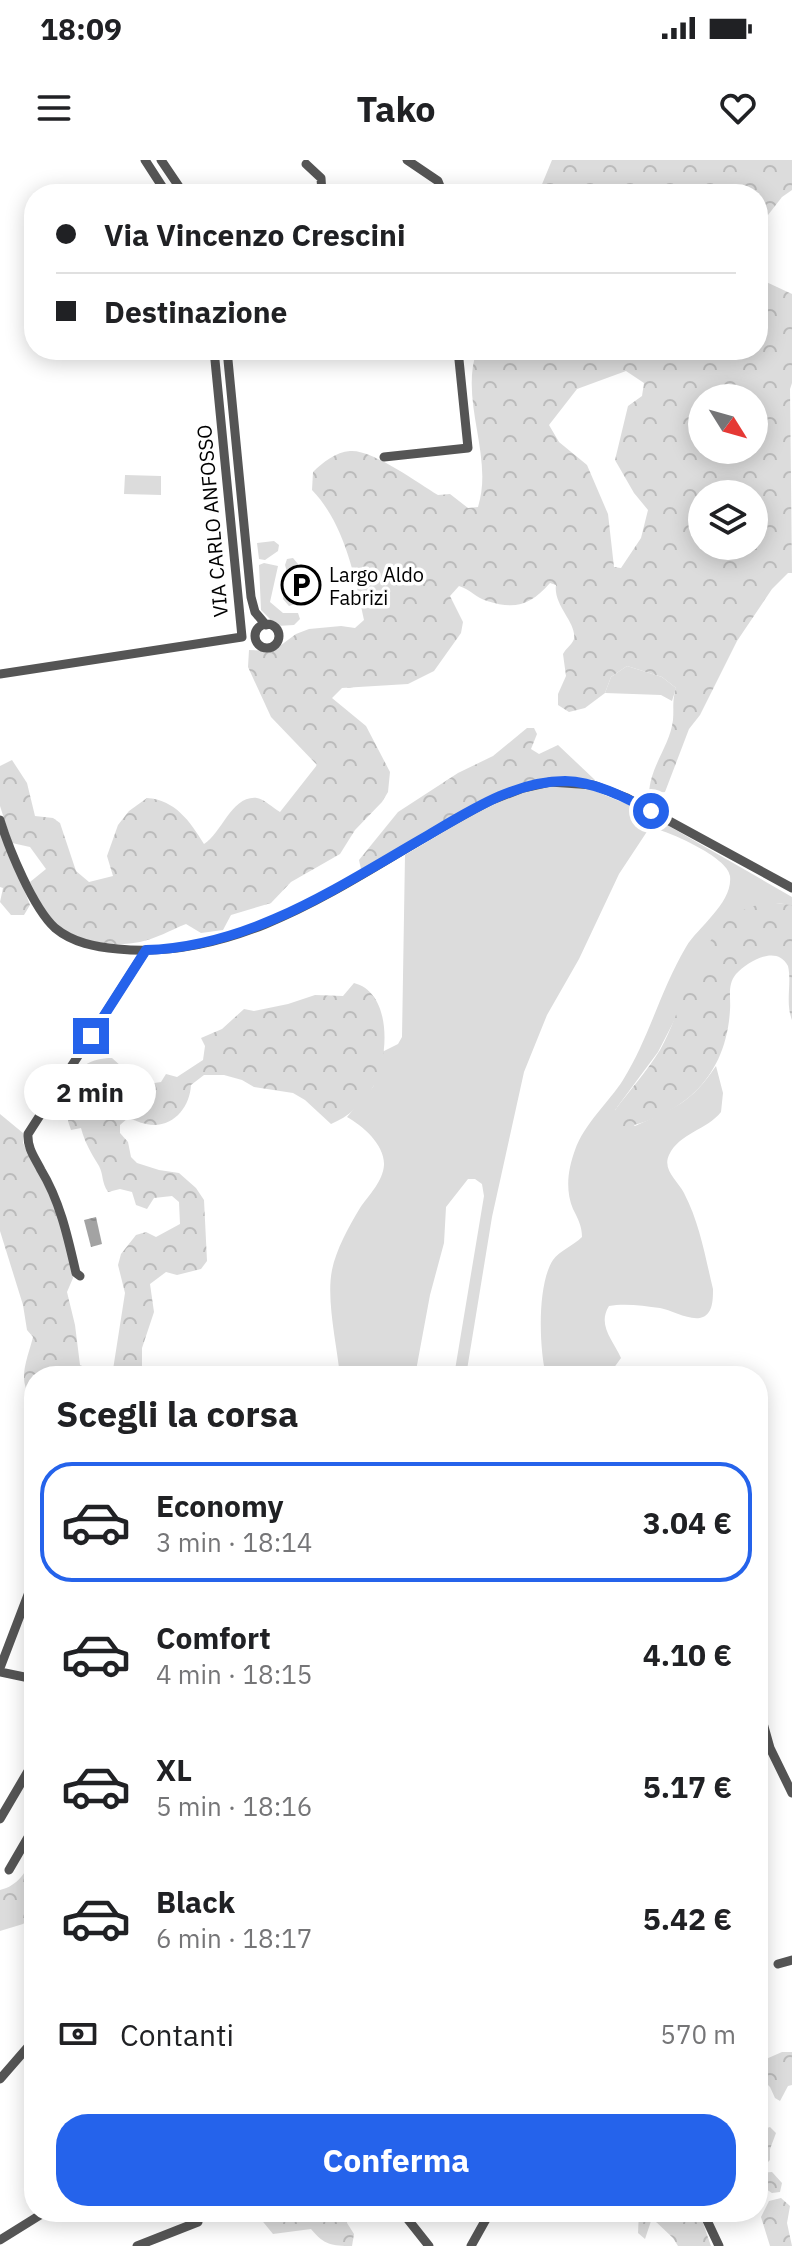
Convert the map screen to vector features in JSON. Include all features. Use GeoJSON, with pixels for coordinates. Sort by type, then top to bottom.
{"type":"FeatureCollection","features":[{"type":"Feature","properties":{"kind":"street"},"geometry":{"type":"LineString","coordinates":[[145,160],[161,184]]}},
{"type":"Feature","properties":{"kind":"street"},"geometry":{"type":"LineString","coordinates":[[161,160],[177,184]]}},
{"type":"Feature","properties":{"kind":"street"},"geometry":{"type":"LineString","coordinates":[[407,160],[439,184]]}},
{"type":"Feature","properties":{"kind":"street"},"geometry":{"type":"LineString","coordinates":[[306,164],[321,178],[321,184]]}},
{"type":"Feature","properties":{"kind":"street","name":"VIA CARLO ANFOSSO"},"geometry":{"type":"LineString","coordinates":[[0,674],[242,637],[215,360]]}},
{"type":"Feature","properties":{"kind":"street"},"geometry":{"type":"LineString","coordinates":[[228,360],[251,597],[255,612],[266,625],[278,631],[279,637],[276,645],[265,648],[256,637],[258,630],[266,625]]}},
{"type":"Feature","properties":{"kind":"street"},"geometry":{"type":"LineString","coordinates":[[384,457],[468,448],[459,360]]}},
{"type":"Feature","properties":{"kind":"street"},"geometry":{"type":"LineString","coordinates":[[220,411],[232,410]]}},
{"type":"Feature","properties":{"kind":"street"},"geometry":{"type":"LineString","coordinates":[[242,637],[256,637]]}},
{"type":"Feature","properties":{"kind":"street"},"geometry":{"type":"LineString","coordinates":[[0,820],[26,882],[45,916],[58,930],[72,939],[92,945],[146,950],[218,940],[254,928],[313,901],[492,800],[550,782],[585,783],[627,798],[792,888]]}},
{"type":"Feature","properties":{"kind":"street"},"geometry":{"type":"LineString","coordinates":[[80,1276],[76,1273],[62,1217],[46,1177],[29,1147],[28,1134],[146,950]]}},
{"type":"Feature","properties":{"kind":"street"},"geometry":{"type":"LineString","coordinates":[[24,1606],[0,1670],[24,1676]]}},
{"type":"Feature","properties":{"kind":"street"},"geometry":{"type":"LineString","coordinates":[[768,1741],[792,1793]]}},
{"type":"Feature","properties":{"kind":"street"},"geometry":{"type":"LineString","coordinates":[[0,1819],[24,1778]]}},
{"type":"Feature","properties":{"kind":"street"},"geometry":{"type":"LineString","coordinates":[[9,1870],[24,1844]]}},
{"type":"Feature","properties":{"kind":"street"},"geometry":{"type":"LineString","coordinates":[[778,1964],[792,1960]]}},
{"type":"Feature","properties":{"kind":"street"},"geometry":{"type":"LineString","coordinates":[[0,2079],[24,2051]]}},
{"type":"Feature","properties":{"kind":"street"},"geometry":{"type":"LineString","coordinates":[[0,2240],[29,2222]]}},
{"type":"Feature","properties":{"kind":"street"},"geometry":{"type":"LineString","coordinates":[[137,2246],[198,2222]]}},
{"type":"Feature","properties":{"kind":"street"},"geometry":{"type":"LineString","coordinates":[[410,2222],[429,2246]]}},
{"type":"Feature","properties":{"kind":"street"},"geometry":{"type":"LineString","coordinates":[[471,2246],[484,2222]]}},
{"type":"Feature","properties":{"kind":"street"},"geometry":{"type":"LineString","coordinates":[[708,2222],[719,2246]]}},
{"type":"Feature","properties":{"kind":"green space"},"geometry":{"type":"Polygon","coordinates":[[[552,160],[792,160],[792,190],[768,215],[768,184],[542,184],[552,160]]]}},
{"type":"Feature","properties":{"kind":"green space"},"geometry":{"type":"Polygon","coordinates":[[[768,283],[792,294],[792,573],[788,573],[772,589],[737,641],[700,715],[689,729],[665,792],[649,794],[653,774],[671,729],[676,688],[662,677],[627,666],[611,677],[605,693],[585,708],[569,712],[558,705],[558,694],[566,676],[563,654],[573,641],[574,633],[558,600],[556,585],[550,583],[529,601],[514,605],[487,601],[459,586],[450,596],[463,622],[461,633],[434,671],[408,684],[342,688],[332,698],[366,726],[390,772],[388,792],[382,802],[355,830],[340,854],[291,882],[271,903],[231,915],[223,930],[201,933],[186,924],[140,942],[116,944],[77,937],[56,924],[40,904],[30,882],[46,869],[30,847],[12,843],[0,806],[0,766],[12,760],[27,783],[35,816],[53,818],[60,823],[76,871],[89,882],[113,876],[107,856],[118,825],[129,811],[147,798],[174,807],[204,844],[234,808],[248,799],[260,799],[280,812],[317,765],[271,717],[248,667],[249,650],[273,651],[296,634],[309,629],[355,628],[364,620],[352,568],[340,534],[312,490],[313,472],[340,453],[359,452],[382,461],[438,495],[450,494],[468,508],[478,507],[482,468],[472,389],[475,360],[768,360],[768,283]],[[626,371],[577,389],[549,425],[559,442],[587,465],[608,514],[614,567],[621,568],[641,538],[648,510],[615,460],[628,406],[642,396],[644,383],[626,371]]]}},
{"type":"Feature","properties":{"kind":"green space"},"geometry":{"type":"Polygon","coordinates":[[[125,475],[161,476],[161,495],[124,494],[125,475]]]}},
{"type":"Feature","properties":{"kind":"green space","name":"Largo Aldo Fabrizi"},"geometry":{"type":"Polygon","coordinates":[[[274,541],[279,545],[278,551],[265,560],[259,559],[257,543],[274,541]]]}},
{"type":"Feature","properties":{"kind":"green space","name":"Largo Aldo Fabrizi"},"geometry":{"type":"Polygon","coordinates":[[[293,558],[298,564],[297,569],[290,572],[293,598],[298,603],[289,606],[283,599],[287,572],[285,565],[287,559],[293,558]]]}},
{"type":"Feature","properties":{"kind":"green space","name":"Largo Aldo Fabrizi"},"geometry":{"type":"Polygon","coordinates":[[[259,565],[278,566],[270,602],[283,613],[298,613],[300,619],[294,625],[277,626],[261,610],[259,565]]]}},
{"type":"Feature","properties":{"kind":"green space"},"geometry":{"type":"Polygon","coordinates":[[[627,666],[662,677],[676,688],[672,701],[661,695],[605,693],[611,677],[627,666]]]}},
{"type":"Feature","properties":{"kind":"green space"},"geometry":{"type":"Polygon","coordinates":[[[527,728],[534,728],[537,734],[531,749],[539,754],[558,745],[595,780],[542,779],[361,869],[359,860],[398,812],[458,773],[493,756],[527,728]]]}},
{"type":"Feature","properties":{"kind":"green space"},"geometry":{"type":"Polygon","coordinates":[[[548,786],[590,789],[641,810],[792,897],[792,905],[776,903],[674,1021],[658,1052],[615,1110],[635,1126],[681,1103],[716,1066],[723,1093],[721,1112],[679,1142],[667,1160],[698,1228],[713,1289],[711,1309],[703,1317],[693,1318],[660,1308],[609,1306],[605,1326],[621,1358],[615,1366],[545,1366],[541,1333],[544,1284],[553,1260],[582,1237],[568,1187],[575,1150],[584,1131],[632,1064],[686,947],[721,905],[730,886],[727,869],[709,853],[650,827],[619,874],[579,959],[547,1015],[524,1072],[492,1217],[468,1366],[456,1366],[484,1196],[482,1184],[475,1179],[468,1179],[446,1207],[444,1243],[430,1295],[417,1366],[339,1366],[331,1309],[332,1270],[343,1238],[378,1182],[384,1165],[377,1143],[360,1125],[347,1117],[373,1087],[384,1051],[398,1044],[402,1037],[405,855],[457,824],[529,791],[548,786]]]}},
{"type":"Feature","properties":{"kind":"green space"},"geometry":{"type":"Polygon","coordinates":[[[0,827],[30,905],[24,915],[11,915],[0,902],[3,888],[0,887],[0,827]]]}},
{"type":"Feature","properties":{"kind":"green space"},"geometry":{"type":"Polygon","coordinates":[[[776,903],[792,905],[792,1020],[788,966],[783,959],[770,955],[748,964],[731,982],[727,1034],[710,1074],[680,1104],[662,1115],[617,1129],[615,1110],[660,1050],[695,969],[718,931],[733,917],[751,907],[776,903]]]}},
{"type":"Feature","properties":{"kind":"green space"},"geometry":{"type":"Polygon","coordinates":[[[354,983],[367,989],[381,1013],[384,1044],[373,1087],[360,1104],[343,1118],[331,1124],[293,1093],[254,1087],[224,1075],[204,1075],[191,1085],[185,1106],[169,1122],[151,1125],[128,1118],[120,1125],[120,1133],[128,1142],[131,1157],[137,1163],[179,1173],[204,1200],[207,1261],[201,1269],[177,1275],[166,1272],[150,1284],[154,1312],[142,1348],[142,1366],[114,1366],[125,1293],[118,1265],[121,1254],[136,1235],[146,1232],[156,1237],[180,1224],[179,1202],[172,1196],[154,1198],[147,1209],[136,1205],[132,1192],[120,1189],[108,1192],[81,1128],[71,1130],[68,1121],[71,1089],[76,1075],[91,1062],[112,1058],[142,1085],[161,1082],[166,1074],[177,1077],[203,1060],[205,1046],[201,1038],[222,1029],[244,1009],[254,1011],[315,995],[343,996],[354,983]]]}},
{"type":"Feature","properties":{"kind":"green space"},"geometry":{"type":"Polygon","coordinates":[[[0,1114],[23,1133],[23,1143],[48,1186],[72,1260],[73,1278],[67,1292],[82,1366],[26,1366],[33,1337],[27,1330],[23,1305],[0,1231],[0,1114]]]}},
{"type":"Feature","properties":{"kind":"green space"},"geometry":{"type":"Polygon","coordinates":[[[24,1873],[24,1923],[0,1931],[0,1890],[24,1873]]]}},
{"type":"Feature","properties":{"kind":"green space"},"geometry":{"type":"Polygon","coordinates":[[[782,2052],[792,2052],[792,2085],[788,2086],[780,2101],[768,2085],[768,2058],[782,2052]]]}},
{"type":"Feature","properties":{"kind":"green space"},"geometry":{"type":"Polygon","coordinates":[[[768,2128],[776,2133],[768,2162],[768,2128]]]}},
{"type":"Feature","properties":{"kind":"green space"},"geometry":{"type":"Polygon","coordinates":[[[768,2172],[772,2172],[782,2183],[780,2192],[768,2190],[768,2172]]]}},
{"type":"Feature","properties":{"kind":"green space"},"geometry":{"type":"Polygon","coordinates":[[[781,2198],[790,2206],[787,2223],[792,2246],[770,2246],[763,2222],[768,2222],[769,2201],[781,2198]]]}},
{"type":"Feature","properties":{"kind":"green space"},"geometry":{"type":"Polygon","coordinates":[[[263,2222],[347,2222],[354,2234],[352,2246],[339,2246],[329,2244],[311,2229],[273,2234],[263,2222]]]}},
{"type":"Feature","properties":{"kind":"green space"},"geometry":{"type":"Polygon","coordinates":[[[639,2222],[651,2222],[645,2239],[638,2233],[639,2222]]]}},
{"type":"Feature","properties":{"kind":"green space"},"geometry":{"type":"Polygon","coordinates":[[[656,2222],[703,2222],[711,2246],[678,2246],[656,2222]]]}},
{"type":"Feature","properties":{"kind":"water"},"geometry":{"type":"Polygon","coordinates":[[[96,1217],[102,1244],[91,1247],[84,1220],[96,1217]]]}},
{"type":"Feature","properties":{"kind":"place","name":"Largo Aldo Fabrizi"},"geometry":{"type":"Point","coordinates":[301,585]}},
{"type":"Feature","properties":{"kind":"route"},"geometry":{"type":"LineString","coordinates":[[91,1036],[146,950],[226,938],[287,914],[492,800],[537,785],[565,781],[601,788],[651,811]]}}]}
